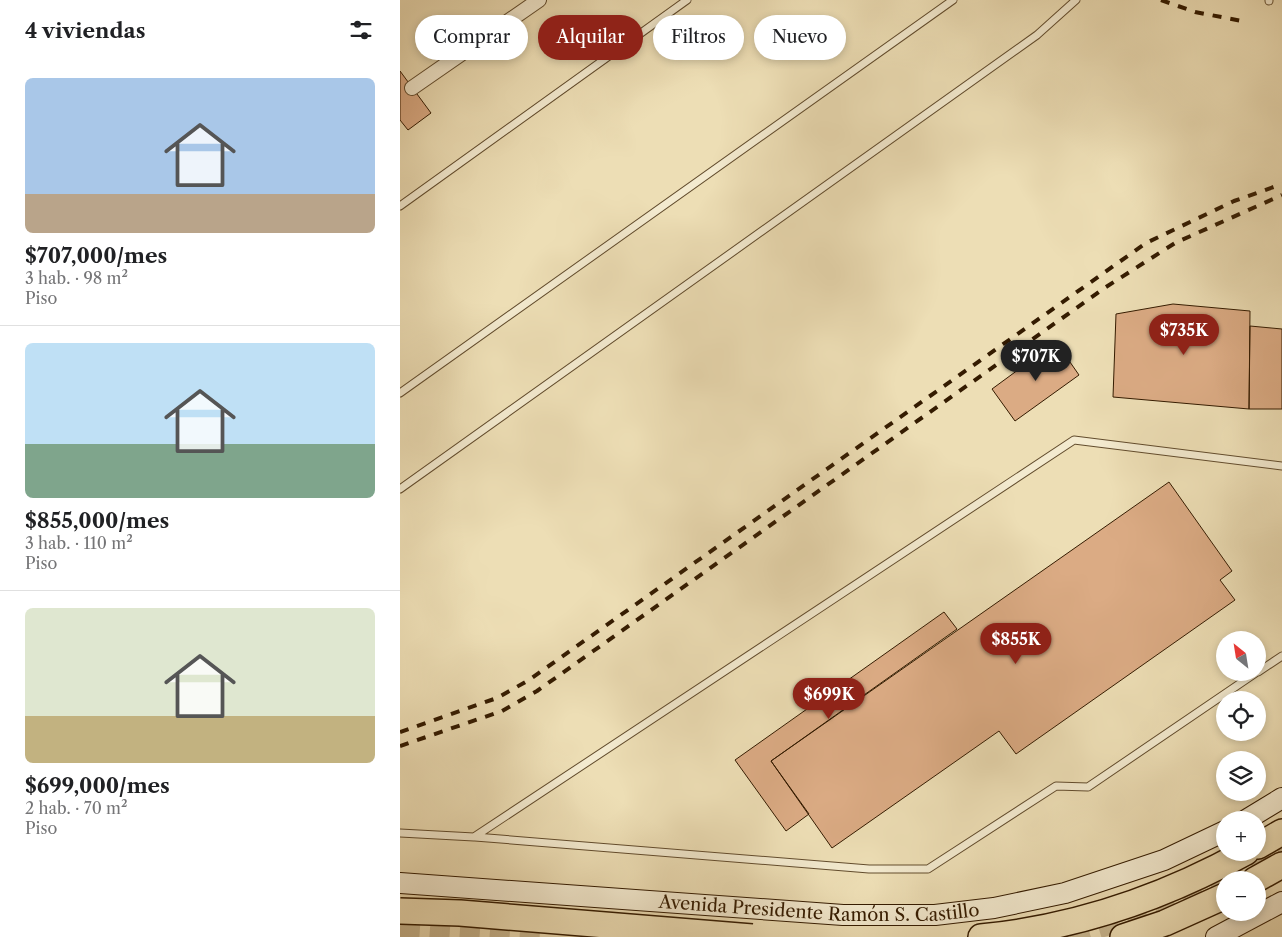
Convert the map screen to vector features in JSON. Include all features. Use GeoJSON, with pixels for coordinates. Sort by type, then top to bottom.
{"type":"FeatureCollection","features":[{"type":"Feature","properties":{"kind":"highway"},"geometry":{"type":"LineString","coordinates":[[1266,841],[1282,832]]}},
{"type":"Feature","properties":{"kind":"highway"},"geometry":{"type":"LineString","coordinates":[[981,937],[1012,934],[1079,921],[1120,909],[1156,896],[1228,861]]}},
{"type":"Feature","properties":{"kind":"highway"},"geometry":{"type":"LineString","coordinates":[[1266,874],[1282,865]]}},
{"type":"Feature","properties":{"kind":"highway"},"geometry":{"type":"LineString","coordinates":[[1123,937],[1165,923],[1216,900]]}},
{"type":"Feature","properties":{"kind":"highway"},"geometry":{"type":"LineString","coordinates":[[400,911],[460,913],[752,937]]}},
{"type":"Feature","properties":{"kind":"main road"},"geometry":{"type":"LineString","coordinates":[[1261,811],[1282,798]]}},
{"type":"Feature","properties":{"kind":"main road","name":"Avenida Presidente Ramón S. Castillo"},"geometry":{"type":"LineString","coordinates":[[400,883],[843,915],[935,915],[994,908],[1065,893],[1164,860],[1216,835]]}},
{"type":"Feature","properties":{"kind":"main road"},"geometry":{"type":"LineString","coordinates":[[1216,937],[1282,902]]}},
{"type":"Feature","properties":{"kind":"street"},"geometry":{"type":"LineString","coordinates":[[412,88],[539,0]]}},
{"type":"Feature","properties":{"kind":"lane"},"geometry":{"type":"LineString","coordinates":[[400,206],[687,0]]}},
{"type":"Feature","properties":{"kind":"lane"},"geometry":{"type":"LineString","coordinates":[[400,393],[953,0]]}},
{"type":"Feature","properties":{"kind":"lane"},"geometry":{"type":"LineString","coordinates":[[400,489],[1037,35],[1076,0]]}},
{"type":"Feature","properties":{"kind":"lane"},"geometry":{"type":"LineString","coordinates":[[474,837],[1074,440],[1282,466]]}},
{"type":"Feature","properties":{"kind":"lane"},"geometry":{"type":"LineString","coordinates":[[1266,666],[1282,656]]}},
{"type":"Feature","properties":{"kind":"lane"},"geometry":{"type":"LineString","coordinates":[[400,833],[474,837],[869,869],[928,869],[1056,786],[1088,787],[1244,681]]}},
{"type":"Feature","properties":{"kind":"building"},"geometry":{"type":"Polygon","coordinates":[[[400,71],[431,113],[408,130],[400,120],[400,71]]]}},
{"type":"Feature","properties":{"kind":"building"},"geometry":{"type":"Polygon","coordinates":[[[1173,304],[1250,311],[1249,409],[1113,397],[1116,314],[1173,304]]]}},
{"type":"Feature","properties":{"kind":"building"},"geometry":{"type":"Polygon","coordinates":[[[1250,326],[1282,329],[1282,409],[1249,409],[1250,326]]]}},
{"type":"Feature","properties":{"kind":"building"},"geometry":{"type":"Polygon","coordinates":[[[1056,342],[1079,375],[1015,421],[992,389],[1056,342]]]}},
{"type":"Feature","properties":{"kind":"building"},"geometry":{"type":"Polygon","coordinates":[[[1169,482],[1232,571],[1220,580],[1235,600],[1016,754],[999,731],[832,848],[771,761],[1169,482]]]}},
{"type":"Feature","properties":{"kind":"building"},"geometry":{"type":"Polygon","coordinates":[[[944,612],[957,629],[771,761],[809,814],[786,831],[735,760],[944,612]]]}},
{"type":"Feature","properties":{"kind":"tunnel"},"geometry":{"type":"LineString","coordinates":[[1242,871],[1282,849]]}},
{"type":"Feature","properties":{"kind":"tunnel"},"geometry":{"type":"LineString","coordinates":[[1070,937],[1159,910],[1216,884]]}},
{"type":"Feature","properties":{"kind":"tunnel"},"geometry":{"type":"LineString","coordinates":[[400,927],[546,937]]}},
{"type":"Feature","properties":{"kind":"railway"},"geometry":{"type":"LineString","coordinates":[[1161,0],[1195,12],[1242,21]]}},
{"type":"Feature","properties":{"kind":"railway"},"geometry":{"type":"LineString","coordinates":[[400,732],[497,698],[529,680],[1146,243],[1234,201],[1282,184]]}},
{"type":"Feature","properties":{"kind":"railway"},"geometry":{"type":"LineString","coordinates":[[400,746],[502,711],[537,691],[1106,287],[1175,243],[1282,195]]}}]}
